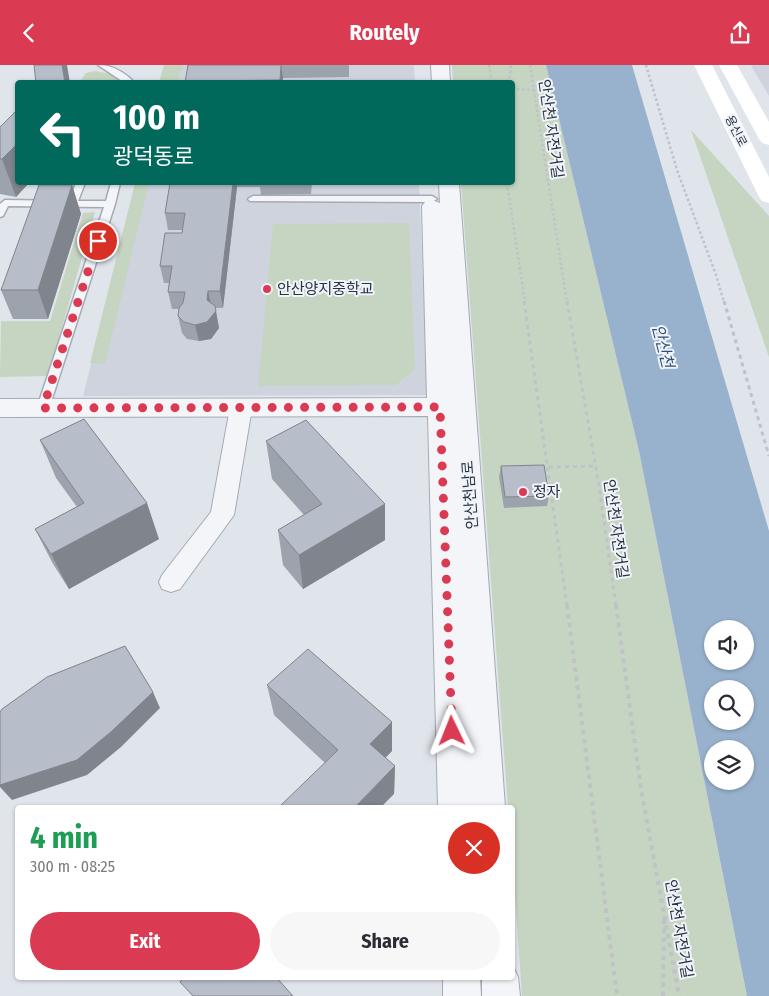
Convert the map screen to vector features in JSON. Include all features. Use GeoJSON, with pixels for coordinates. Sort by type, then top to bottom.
{"type":"FeatureCollection","features":[{"type":"Feature","properties":{"kind":"main road","name":"용신로"},"geometry":{"type":"LineString","coordinates":[[703,65],[769,197]]}},
{"type":"Feature","properties":{"kind":"main road","name":"용신로"},"geometry":{"type":"LineString","coordinates":[[728,65],[769,139]]}},
{"type":"Feature","properties":{"kind":"street"},"geometry":{"type":"LineString","coordinates":[[427,65],[428,80]]}},
{"type":"Feature","properties":{"kind":"street"},"geometry":{"type":"LineString","coordinates":[[440,65],[442,80]]}},
{"type":"Feature","properties":{"kind":"street","name":"안산천남로"},"geometry":{"type":"LineString","coordinates":[[437,188],[452,407],[489,805]]}},
{"type":"Feature","properties":{"kind":"street"},"geometry":{"type":"LineString","coordinates":[[0,408],[452,407]]}},
{"type":"Feature","properties":{"kind":"street","name":"안산천남로"},"geometry":{"type":"LineString","coordinates":[[452,407],[455,805]]}},
{"type":"Feature","properties":{"kind":"street"},"geometry":{"type":"LineString","coordinates":[[171,582],[222,515],[241,408]]}},
{"type":"Feature","properties":{"kind":"street"},"geometry":{"type":"LineString","coordinates":[[462,980],[462,996]]}},
{"type":"Feature","properties":{"kind":"street"},"geometry":{"type":"LineString","coordinates":[[500,980],[501,996]]}},
{"type":"Feature","properties":{"kind":"lane"},"geometry":{"type":"LineString","coordinates":[[102,65],[114,70],[127,80]]}},
{"type":"Feature","properties":{"kind":"lane"},"geometry":{"type":"LineString","coordinates":[[73,203],[79,185]]}},
{"type":"Feature","properties":{"kind":"lane"},"geometry":{"type":"LineString","coordinates":[[43,408],[115,185]]}},
{"type":"Feature","properties":{"kind":"lane"},"geometry":{"type":"LineString","coordinates":[[253,199],[437,188]]}},
{"type":"Feature","properties":{"kind":"lane"},"geometry":{"type":"LineString","coordinates":[[0,214],[5,203],[110,203]]}},
{"type":"Feature","properties":{"kind":"path"},"geometry":{"type":"LineString","coordinates":[[489,65],[492,80]]}},
{"type":"Feature","properties":{"kind":"path"},"geometry":{"type":"LineString","coordinates":[[510,80],[512,65]]}},
{"type":"Feature","properties":{"kind":"path","name":"안산천 자전거길"},"geometry":{"type":"LineString","coordinates":[[530,65],[581,390],[595,466],[642,789],[679,996]]}},
{"type":"Feature","properties":{"kind":"path"},"geometry":{"type":"LineString","coordinates":[[646,65],[677,169],[716,275],[769,456]]}},
{"type":"Feature","properties":{"kind":"path"},"geometry":{"type":"LineString","coordinates":[[515,89],[535,90]]}},
{"type":"Feature","properties":{"kind":"path"},"geometry":{"type":"LineString","coordinates":[[507,185],[549,467],[617,996]]}},
{"type":"Feature","properties":{"kind":"path"},"geometry":{"type":"LineString","coordinates":[[549,467],[595,466]]}},
{"type":"Feature","properties":{"kind":"path"},"geometry":{"type":"LineString","coordinates":[[662,996],[664,907]]}},
{"type":"Feature","properties":{"kind":"shaded area"},"geometry":{"type":"Polygon","coordinates":[[[165,65],[414,65],[415,80],[162,80],[165,65]]]}},
{"type":"Feature","properties":{"kind":"shaded area"},"geometry":{"type":"Polygon","coordinates":[[[751,65],[769,65],[769,96],[751,65]]]}},
{"type":"Feature","properties":{"kind":"shaded area","name":"안산양지중학교"},"geometry":{"type":"Polygon","coordinates":[[[136,185],[419,185],[428,395],[83,396],[136,185]]]}},
{"type":"Feature","properties":{"kind":"green space"},"geometry":{"type":"Polygon","coordinates":[[[164,65],[182,65],[178,80],[160,80],[164,65]]]}},
{"type":"Feature","properties":{"kind":"green space"},"geometry":{"type":"Polygon","coordinates":[[[452,65],[546,65],[639,451],[704,779],[704,790],[706,790],[747,996],[522,996],[515,897],[515,805],[508,805],[461,185],[515,185],[515,80],[453,80],[452,65]]]}},
{"type":"Feature","properties":{"kind":"green space"},"geometry":{"type":"Polygon","coordinates":[[[95,71],[112,74],[118,80],[81,80],[86,73],[95,71]]]}},
{"type":"Feature","properties":{"kind":"green space"},"geometry":{"type":"Polygon","coordinates":[[[691,130],[769,216],[769,357],[691,130]]]}},
{"type":"Feature","properties":{"kind":"green space"},"geometry":{"type":"Polygon","coordinates":[[[134,185],[149,185],[105,364],[90,363],[134,185]]]}},
{"type":"Feature","properties":{"kind":"green space"},"geometry":{"type":"Polygon","coordinates":[[[95,212],[48,376],[0,377],[1,321],[50,321],[83,213],[95,212]]]}},
{"type":"Feature","properties":{"kind":"green space"},"geometry":{"type":"Polygon","coordinates":[[[409,223],[415,369],[396,385],[258,386],[273,224],[409,223]]]}},
{"type":"Feature","properties":{"kind":"water","name":"안산천"},"geometry":{"type":"Polygon","coordinates":[[[546,65],[632,65],[769,531],[769,996],[747,996],[706,790],[754,790],[754,740],[704,740],[704,779],[639,451],[546,65]]]}},
{"type":"Feature","properties":{"kind":"building"},"geometry":{"type":"Polygon","coordinates":[[[34,65],[62,65],[64,80],[36,80],[34,65]]]}},
{"type":"Feature","properties":{"kind":"building"},"geometry":{"type":"Polygon","coordinates":[[[188,65],[281,65],[280,80],[186,80],[188,65]]]}},
{"type":"Feature","properties":{"kind":"building"},"geometry":{"type":"Polygon","coordinates":[[[15,112],[15,146],[2,159],[0,159],[0,127],[15,112]]]}},
{"type":"Feature","properties":{"kind":"building"},"geometry":{"type":"Polygon","coordinates":[[[39,185],[72,185],[38,290],[1,290],[39,185]]]}},
{"type":"Feature","properties":{"kind":"building"},"geometry":{"type":"Polygon","coordinates":[[[170,185],[233,185],[220,291],[208,291],[207,300],[215,306],[216,311],[207,322],[195,325],[184,322],[178,316],[185,292],[168,292],[172,266],[160,266],[165,233],[182,233],[185,213],[165,213],[170,185]]]}},
{"type":"Feature","properties":{"kind":"building"},"geometry":{"type":"Polygon","coordinates":[[[84,419],[147,503],[51,554],[35,529],[84,503],[40,440],[84,419]]]}},
{"type":"Feature","properties":{"kind":"building"},"geometry":{"type":"Polygon","coordinates":[[[306,420],[385,504],[299,555],[278,530],[322,504],[266,441],[306,420]]]}},
{"type":"Feature","properties":{"kind":"building"},"geometry":{"type":"Polygon","coordinates":[[[544,465],[549,496],[505,497],[501,466],[544,465]]]}},
{"type":"Feature","properties":{"kind":"building"},"geometry":{"type":"Polygon","coordinates":[[[125,646],[153,692],[112,731],[77,760],[0,785],[0,712],[2,709],[47,677],[125,646]]]}},
{"type":"Feature","properties":{"kind":"building"},"geometry":{"type":"Polygon","coordinates":[[[308,649],[392,722],[370,744],[395,766],[357,805],[281,805],[338,750],[267,685],[308,649]]]}},
{"type":"Feature","properties":{"kind":"building"},"geometry":{"type":"Polygon","coordinates":[[[182,980],[279,980],[293,996],[193,996],[180,982],[182,980]]]}},
{"type":"Feature","properties":{"kind":"place","name":"안산양지중학교"},"geometry":{"type":"Point","coordinates":[267,289]}},
{"type":"Feature","properties":{"kind":"place","name":"정자"},"geometry":{"type":"Point","coordinates":[523,492]}},
{"type":"Feature","properties":{"kind":"route"},"geometry":{"type":"LineString","coordinates":[[98,241],[43,408],[440,407],[452,731]]}}]}
